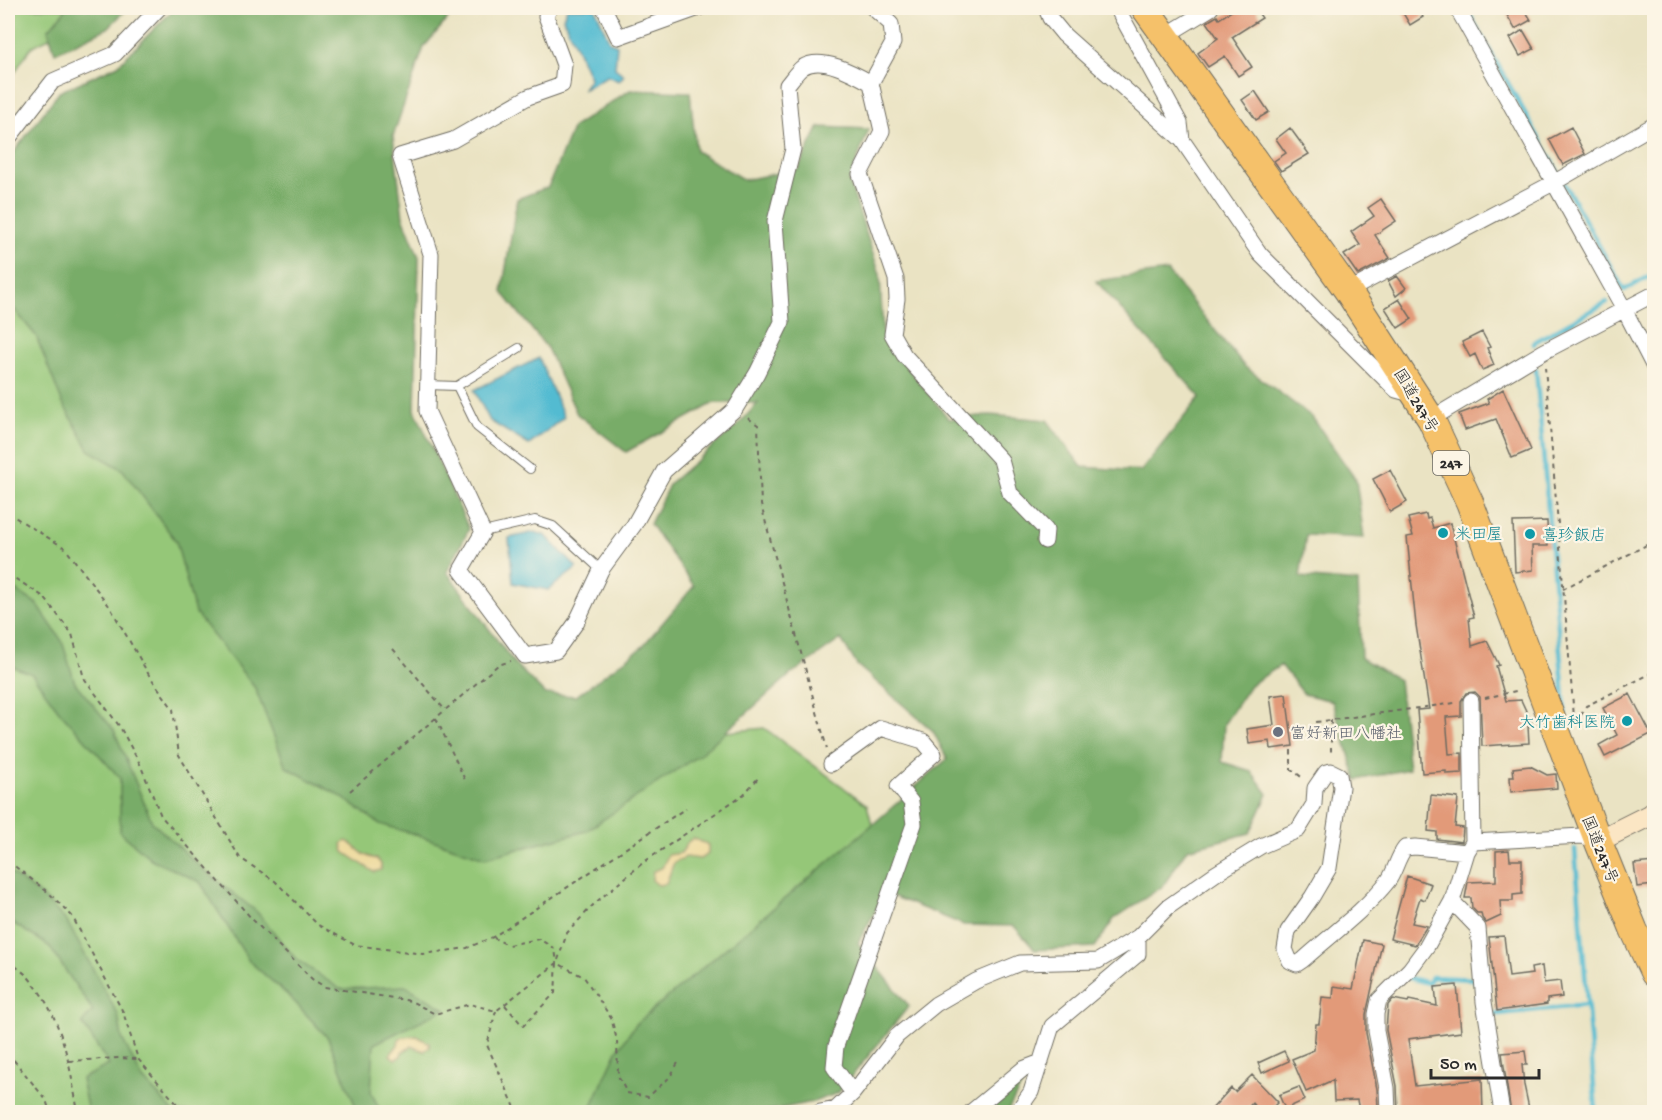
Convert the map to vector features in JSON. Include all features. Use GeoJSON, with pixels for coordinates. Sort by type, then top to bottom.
{"type":"FeatureCollection","features":[{"type":"Feature","properties":{"kind":"highway","name":"国道247号"},"geometry":{"type":"LineString","coordinates":[[1145,8],[1348,291],[1431,419],[1470,503],[1598,841],[1654,973]]}},
{"type":"Feature","properties":{"kind":"main road"},"geometry":{"type":"LineString","coordinates":[[1598,841],[1654,813]]}},
{"type":"Feature","properties":{"kind":"street"},"geometry":{"type":"LineString","coordinates":[[8,139],[53,81],[115,54],[159,8]]}},
{"type":"Feature","properties":{"kind":"street"},"geometry":{"type":"LineString","coordinates":[[550,8],[546,16],[564,65],[562,85],[528,97],[453,140],[400,156],[430,254],[427,411],[483,531],[461,570],[525,656],[556,651],[576,623],[601,570],[634,525],[664,471],[735,409],[757,373],[782,322],[775,221],[793,149],[787,85],[804,66],[823,63],[849,71],[871,83]]}},
{"type":"Feature","properties":{"kind":"street"},"geometry":{"type":"LineString","coordinates":[[604,8],[618,37],[699,8]]}},
{"type":"Feature","properties":{"kind":"street"},"geometry":{"type":"LineString","coordinates":[[873,8],[891,24],[893,44],[871,83],[882,131],[860,174],[896,279],[897,299],[892,334],[904,356],[1001,460],[1010,493],[1046,530],[1045,541]]}},
{"type":"Feature","properties":{"kind":"street"},"geometry":{"type":"LineString","coordinates":[[1046,8],[1050,18],[1064,35],[1182,140],[1260,254],[1396,390],[1415,395]]}},
{"type":"Feature","properties":{"kind":"street"},"geometry":{"type":"LineString","coordinates":[[1117,8],[1180,123],[1182,140]]}},
{"type":"Feature","properties":{"kind":"street"},"geometry":{"type":"LineString","coordinates":[[1165,36],[1211,8]]}},
{"type":"Feature","properties":{"kind":"street"},"geometry":{"type":"LineString","coordinates":[[1457,8],[1555,182],[1654,367]]}},
{"type":"Feature","properties":{"kind":"street"},"geometry":{"type":"LineString","coordinates":[[1348,291],[1555,182],[1654,125]]}},
{"type":"Feature","properties":{"kind":"street"},"geometry":{"type":"LineString","coordinates":[[1431,419],[1543,352],[1654,294]]}},
{"type":"Feature","properties":{"kind":"street"},"geometry":{"type":"LineString","coordinates":[[1388,1113],[1387,1089],[1376,1031],[1376,1014],[1379,1000],[1410,969],[1427,946],[1452,901],[1470,847],[1472,701]]}},
{"type":"Feature","properties":{"kind":"street"},"geometry":{"type":"LineString","coordinates":[[831,764],[881,728],[923,741],[934,754],[898,786],[911,802],[914,824],[836,1046],[834,1067],[853,1093]]}},
{"type":"Feature","properties":{"kind":"street"},"geometry":{"type":"LineString","coordinates":[[820,1113],[836,1109],[853,1093],[897,1036],[936,1004],[976,981],[1020,963],[1098,961],[1138,937],[1168,908],[1215,874],[1261,846],[1298,830],[1314,804],[1315,788],[1326,772],[1331,771],[1339,775],[1341,787],[1329,868],[1288,931],[1285,949],[1290,961],[1297,964],[1352,917],[1390,879],[1398,857],[1405,848],[1470,847],[1582,836],[1598,841]]}},
{"type":"Feature","properties":{"kind":"street"},"geometry":{"type":"LineString","coordinates":[[1452,901],[1478,928],[1484,1002],[1502,1113]]}},
{"type":"Feature","properties":{"kind":"street"},"geometry":{"type":"LineString","coordinates":[[1017,1113],[1031,1092],[1052,1026],[1138,954],[1138,937]]}},
{"type":"Feature","properties":{"kind":"street"},"geometry":{"type":"LineString","coordinates":[[971,1113],[1023,1069],[1041,1062]]}},
{"type":"Feature","properties":{"kind":"lane"},"geometry":{"type":"LineString","coordinates":[[427,385],[457,386],[519,348]]}},
{"type":"Feature","properties":{"kind":"lane"},"geometry":{"type":"LineString","coordinates":[[457,386],[477,427],[530,469]]}},
{"type":"Feature","properties":{"kind":"lane"},"geometry":{"type":"LineString","coordinates":[[483,531],[535,520],[553,526],[601,570]]}},
{"type":"Feature","properties":{"kind":"path"},"geometry":{"type":"LineString","coordinates":[[1543,352],[1575,726],[1586,706],[1654,672]]}},
{"type":"Feature","properties":{"kind":"path"},"geometry":{"type":"LineString","coordinates":[[735,409],[758,425],[761,505],[831,764]]}},
{"type":"Feature","properties":{"kind":"path"},"geometry":{"type":"LineString","coordinates":[[8,513],[65,548],[110,607],[149,675],[173,709],[179,755],[240,858],[275,881],[318,924],[355,945],[423,954],[467,948],[493,938],[686,808]]}},
{"type":"Feature","properties":{"kind":"path"},"geometry":{"type":"LineString","coordinates":[[1563,589],[1654,541]]}},
{"type":"Feature","properties":{"kind":"path"},"geometry":{"type":"LineString","coordinates":[[8,574],[44,597],[72,634],[84,678],[120,727],[140,764],[161,816],[252,919],[312,978],[325,987],[411,1001],[435,1014],[470,1004],[496,1011]]}},
{"type":"Feature","properties":{"kind":"path"},"geometry":{"type":"LineString","coordinates":[[393,650],[445,710]]}},
{"type":"Feature","properties":{"kind":"path"},"geometry":{"type":"LineString","coordinates":[[350,791],[498,665],[525,656]]}},
{"type":"Feature","properties":{"kind":"path"},"geometry":{"type":"LineString","coordinates":[[1316,722],[1472,701],[1511,693],[1539,684]]}},
{"type":"Feature","properties":{"kind":"path"},"geometry":{"type":"LineString","coordinates":[[436,718],[465,780]]}},
{"type":"Feature","properties":{"kind":"path"},"geometry":{"type":"LineString","coordinates":[[1331,719],[1331,771]]}},
{"type":"Feature","properties":{"kind":"path"},"geometry":{"type":"LineString","coordinates":[[1291,750],[1291,769],[1315,788]]}},
{"type":"Feature","properties":{"kind":"path"},"geometry":{"type":"LineString","coordinates":[[517,1113],[487,1045],[496,1011],[557,963],[567,933],[595,903],[644,862],[744,794],[759,777]]}},
{"type":"Feature","properties":{"kind":"path"},"geometry":{"type":"LineString","coordinates":[[8,861],[49,893],[72,916],[123,1011],[138,1059],[184,1113]]}},
{"type":"Feature","properties":{"kind":"path"},"geometry":{"type":"LineString","coordinates":[[493,938],[508,945],[539,939],[555,949],[557,963],[555,993],[523,1026],[505,1005]]}},
{"type":"Feature","properties":{"kind":"path"},"geometry":{"type":"LineString","coordinates":[[8,960],[29,978],[57,1021],[69,1061],[78,1113]]}},
{"type":"Feature","properties":{"kind":"path"},"geometry":{"type":"LineString","coordinates":[[557,963],[584,977],[610,1018],[617,1040],[618,1076],[627,1093],[648,1097],[670,1077],[679,1061]]}},
{"type":"Feature","properties":{"kind":"path"},"geometry":{"type":"LineString","coordinates":[[8,1053],[46,1100],[50,1113]]}},
{"type":"Feature","properties":{"kind":"path"},"geometry":{"type":"LineString","coordinates":[[69,1061],[138,1059]]}},
{"type":"Feature","properties":{"kind":"path"},"geometry":{"type":"LineString","coordinates":[[8,1103],[13,1113]]}},
{"type":"Feature","properties":{"kind":"green space"},"geometry":{"type":"Polygon","coordinates":[[[8,8],[91,8],[67,29],[31,47],[8,83],[8,8]]]}},
{"type":"Feature","properties":{"kind":"green space"},"geometry":{"type":"Polygon","coordinates":[[[67,8],[128,8],[108,28],[55,53],[48,30],[67,8]]]}},
{"type":"Feature","properties":{"kind":"green space"},"geometry":{"type":"Polygon","coordinates":[[[175,8],[457,8],[424,47],[393,136],[403,217],[419,257],[415,410],[469,529],[447,572],[514,663],[545,694],[576,696],[642,647],[694,586],[650,524],[670,483],[738,425],[758,403],[714,403],[626,452],[577,414],[547,348],[502,292],[517,199],[548,187],[573,127],[630,90],[690,92],[696,151],[744,180],[798,169],[819,127],[869,129],[849,181],[880,275],[883,338],[949,419],[990,415],[1047,420],[1082,467],[1141,471],[1200,397],[1096,281],[1167,271],[1244,366],[1312,417],[1356,480],[1364,538],[1306,535],[1300,577],[1358,582],[1361,658],[1399,680],[1409,769],[1357,780],[1332,701],[1304,694],[1281,665],[1250,685],[1224,724],[1222,762],[1251,771],[1268,794],[1250,833],[1187,849],[1163,886],[1114,919],[1095,947],[1035,950],[1014,926],[964,925],[885,893],[858,943],[909,1006],[838,1093],[813,1102],[763,1112],[589,1112],[617,1051],[636,1024],[947,759],[933,731],[857,665],[841,639],[790,675],[699,755],[586,831],[485,858],[380,824],[337,794],[286,767],[255,688],[195,613],[176,541],[122,469],[90,451],[62,402],[36,336],[8,302],[8,160],[59,92],[118,65],[175,8]]]}},
{"type":"Feature","properties":{"kind":"green space"},"geometry":{"type":"Polygon","coordinates":[[[8,281],[273,681],[689,736],[764,728],[867,805],[878,847],[613,1112],[8,1112],[8,281]]]}},
{"type":"Feature","properties":{"kind":"green space"},"geometry":{"type":"Polygon","coordinates":[[[8,585],[37,604],[62,641],[75,683],[114,730],[152,822],[204,870],[257,912],[296,959],[340,989],[406,986],[445,1009],[374,1044],[371,1092],[381,1112],[358,1112],[328,1038],[291,998],[249,961],[200,882],[151,859],[120,832],[120,778],[60,712],[32,674],[8,665],[8,585]]]}},
{"type":"Feature","properties":{"kind":"green space"},"geometry":{"type":"Polygon","coordinates":[[[8,871],[43,897],[67,922],[118,1015],[122,1038],[142,1078],[174,1112],[88,1112],[81,1079],[109,1065],[82,1023],[93,1011],[49,946],[8,920],[8,871]]]}},
{"type":"Feature","properties":{"kind":"green space"},"geometry":{"type":"Polygon","coordinates":[[[1028,1074],[1007,1112],[984,1112],[1028,1074]]]}},
{"type":"Feature","properties":{"kind":"sand"},"geometry":{"type":"Polygon","coordinates":[[[693,838],[708,845],[708,854],[700,859],[686,857],[674,862],[666,884],[658,885],[652,880],[653,871],[662,868],[668,855],[681,853],[693,838]]]}},
{"type":"Feature","properties":{"kind":"sand"},"geometry":{"type":"Polygon","coordinates":[[[346,841],[365,855],[377,859],[381,864],[381,870],[374,872],[344,852],[342,844],[346,841]]]}},
{"type":"Feature","properties":{"kind":"sand"},"geometry":{"type":"Polygon","coordinates":[[[417,1036],[429,1043],[430,1047],[424,1051],[412,1046],[395,1059],[390,1055],[398,1045],[399,1039],[417,1036]]]}},
{"type":"Feature","properties":{"kind":"water"},"geometry":{"type":"Polygon","coordinates":[[[567,8],[595,8],[610,42],[617,45],[615,68],[624,75],[619,81],[607,76],[582,90],[590,78],[563,18],[567,8]]]}},
{"type":"Feature","properties":{"kind":"water"},"geometry":{"type":"Polygon","coordinates":[[[539,358],[564,417],[529,445],[490,421],[474,390],[539,358]]]}},
{"type":"Feature","properties":{"kind":"water"},"geometry":{"type":"Polygon","coordinates":[[[535,532],[546,536],[577,568],[548,590],[513,583],[509,538],[535,532]]]}},
{"type":"Feature","properties":{"kind":"building"},"geometry":{"type":"Polygon","coordinates":[[[1236,8],[1255,8],[1262,18],[1232,37],[1252,67],[1238,76],[1225,56],[1208,67],[1198,53],[1218,38],[1207,22],[1217,16],[1219,19],[1236,8]]]}},
{"type":"Feature","properties":{"kind":"building"},"geometry":{"type":"Polygon","coordinates":[[[1400,8],[1417,8],[1423,17],[1410,25],[1400,8]]]}},
{"type":"Feature","properties":{"kind":"building"},"geometry":{"type":"Polygon","coordinates":[[[1503,8],[1524,8],[1531,20],[1515,29],[1503,8]]]}},
{"type":"Feature","properties":{"kind":"building"},"geometry":{"type":"Polygon","coordinates":[[[1523,30],[1534,49],[1520,56],[1510,38],[1523,30]]]}},
{"type":"Feature","properties":{"kind":"building"},"geometry":{"type":"Polygon","coordinates":[[[1255,91],[1269,112],[1256,120],[1242,100],[1255,91]]]}},
{"type":"Feature","properties":{"kind":"building"},"geometry":{"type":"Polygon","coordinates":[[[1571,127],[1585,154],[1563,165],[1549,139],[1571,127]]]}},
{"type":"Feature","properties":{"kind":"building"},"geometry":{"type":"Polygon","coordinates":[[[1290,128],[1309,154],[1281,171],[1274,161],[1286,153],[1276,139],[1290,128]]]}},
{"type":"Feature","properties":{"kind":"building"},"geometry":{"type":"Polygon","coordinates":[[[1381,199],[1396,221],[1375,235],[1390,258],[1358,275],[1344,255],[1360,245],[1351,232],[1374,216],[1368,208],[1381,199]]]}},
{"type":"Feature","properties":{"kind":"building"},"geometry":{"type":"Polygon","coordinates":[[[1397,276],[1406,288],[1396,296],[1388,281],[1397,276]]]}},
{"type":"Feature","properties":{"kind":"building"},"geometry":{"type":"Polygon","coordinates":[[[1399,299],[1412,319],[1398,328],[1385,308],[1399,299]]]}},
{"type":"Feature","properties":{"kind":"building"},"geometry":{"type":"Polygon","coordinates":[[[1482,332],[1490,347],[1487,348],[1494,365],[1482,370],[1475,354],[1470,357],[1462,342],[1482,332]]]}},
{"type":"Feature","properties":{"kind":"building"},"geometry":{"type":"Polygon","coordinates":[[[1503,389],[1531,450],[1512,458],[1496,419],[1465,430],[1459,414],[1489,403],[1487,399],[1503,389]]]}},
{"type":"Feature","properties":{"kind":"building"},"geometry":{"type":"Polygon","coordinates":[[[1390,470],[1407,502],[1390,512],[1373,479],[1390,470]]]}},
{"type":"Feature","properties":{"kind":"building"},"geometry":{"type":"Polygon","coordinates":[[[1426,514],[1433,528],[1450,523],[1474,617],[1469,618],[1472,646],[1487,641],[1499,665],[1496,666],[1506,701],[1521,700],[1533,726],[1528,726],[1529,743],[1482,746],[1480,697],[1475,692],[1466,693],[1461,701],[1461,716],[1446,717],[1449,754],[1462,753],[1462,773],[1446,774],[1446,771],[1422,773],[1417,710],[1429,709],[1416,625],[1407,537],[1413,536],[1408,518],[1426,514]]]}},
{"type":"Feature","properties":{"kind":"building","name":"喜珍飯店"},"geometry":{"type":"Polygon","coordinates":[[[1547,521],[1548,546],[1532,546],[1533,570],[1515,572],[1513,522],[1547,521]]]}},
{"type":"Feature","properties":{"kind":"building","name":"富好新田八幡社"},"geometry":{"type":"Polygon","coordinates":[[[1286,694],[1293,746],[1271,749],[1270,741],[1249,744],[1247,729],[1274,725],[1270,696],[1286,694]]]}},
{"type":"Feature","properties":{"kind":"building","name":"大竹歯科医院"},"geometry":{"type":"Polygon","coordinates":[[[1630,694],[1651,734],[1605,757],[1599,745],[1617,735],[1603,708],[1630,694]]]}},
{"type":"Feature","properties":{"kind":"building"},"geometry":{"type":"Polygon","coordinates":[[[1530,766],[1547,775],[1556,774],[1557,788],[1511,792],[1510,777],[1514,777],[1513,768],[1530,766]]]}},
{"type":"Feature","properties":{"kind":"building"},"geometry":{"type":"Polygon","coordinates":[[[1431,795],[1458,798],[1455,827],[1463,828],[1462,842],[1437,839],[1437,832],[1428,831],[1431,795]]]}},
{"type":"Feature","properties":{"kind":"building"},"geometry":{"type":"Polygon","coordinates":[[[1509,850],[1510,860],[1522,860],[1522,894],[1513,895],[1513,901],[1500,901],[1501,916],[1486,923],[1481,913],[1477,913],[1472,908],[1471,898],[1465,898],[1468,882],[1496,881],[1496,851],[1509,850]]]}},
{"type":"Feature","properties":{"kind":"building"},"geometry":{"type":"Polygon","coordinates":[[[1654,862],[1654,885],[1637,887],[1634,864],[1654,862]]]}},
{"type":"Feature","properties":{"kind":"building"},"geometry":{"type":"Polygon","coordinates":[[[1407,876],[1431,884],[1425,900],[1420,898],[1412,923],[1427,926],[1415,945],[1390,939],[1407,876]]]}},
{"type":"Feature","properties":{"kind":"building"},"geometry":{"type":"Polygon","coordinates":[[[1504,936],[1509,977],[1532,974],[1531,968],[1542,966],[1544,983],[1560,981],[1562,997],[1547,999],[1547,1004],[1497,1011],[1489,937],[1504,936]]]}},
{"type":"Feature","properties":{"kind":"building"},"geometry":{"type":"Polygon","coordinates":[[[1363,940],[1382,944],[1366,1014],[1366,1033],[1377,1089],[1378,1108],[1359,1110],[1357,1100],[1334,1101],[1333,1080],[1306,1092],[1292,1059],[1314,1050],[1316,1024],[1319,1024],[1322,997],[1333,998],[1334,986],[1353,989],[1363,940]]]}},
{"type":"Feature","properties":{"kind":"building"},"geometry":{"type":"Polygon","coordinates":[[[1457,985],[1461,1032],[1408,1039],[1415,1086],[1482,1079],[1483,1113],[1398,1113],[1397,1086],[1386,1030],[1388,1005],[1393,999],[1437,1006],[1435,987],[1457,985]]]}},
{"type":"Feature","properties":{"kind":"building"},"geometry":{"type":"Polygon","coordinates":[[[1284,1051],[1289,1061],[1262,1073],[1258,1063],[1284,1051]]]}},
{"type":"Feature","properties":{"kind":"building"},"geometry":{"type":"Polygon","coordinates":[[[1525,1051],[1527,1065],[1522,1065],[1530,1113],[1511,1113],[1502,1053],[1525,1051]]]}},
{"type":"Feature","properties":{"kind":"building"},"geometry":{"type":"Polygon","coordinates":[[[1252,1075],[1278,1102],[1267,1113],[1261,1113],[1252,1103],[1243,1113],[1208,1113],[1231,1088],[1235,1092],[1252,1075]]]}},
{"type":"Feature","properties":{"kind":"building"},"geometry":{"type":"Polygon","coordinates":[[[1299,1087],[1305,1100],[1285,1109],[1279,1095],[1299,1087]]]}},
{"type":"Feature","properties":{"kind":"waterway"},"geometry":{"type":"LineString","coordinates":[[1466,8],[1624,290],[1654,274]]}},
{"type":"Feature","properties":{"kind":"waterway"},"geometry":{"type":"LineString","coordinates":[[1534,344],[1607,302]]}},
{"type":"Feature","properties":{"kind":"waterway"},"geometry":{"type":"LineString","coordinates":[[1536,369],[1566,721]]}},
{"type":"Feature","properties":{"kind":"waterway"},"geometry":{"type":"LineString","coordinates":[[1575,849],[1596,1112]]}},
{"type":"Feature","properties":{"kind":"waterway"},"geometry":{"type":"LineString","coordinates":[[1406,977],[1428,983],[1432,977],[1475,979],[1476,983]]}},
{"type":"Feature","properties":{"kind":"waterway"},"geometry":{"type":"LineString","coordinates":[[1488,1015],[1587,1005]]}},
{"type":"Feature","properties":{"kind":"waterway"},"geometry":{"type":"LineString","coordinates":[[1287,1112],[1296,1110],[1342,1112]]}},
{"type":"Feature","properties":{"kind":"place","name":"米田屋"},"geometry":{"type":"Point","coordinates":[1443,533]}},
{"type":"Feature","properties":{"kind":"place","name":"喜珍飯店"},"geometry":{"type":"Point","coordinates":[1530,534]}},
{"type":"Feature","properties":{"kind":"place","name":"大竹歯科医院"},"geometry":{"type":"Point","coordinates":[1627,721]}},
{"type":"Feature","properties":{"kind":"place","name":"富好新田八幡社"},"geometry":{"type":"Point","coordinates":[1278,732]}}]}
